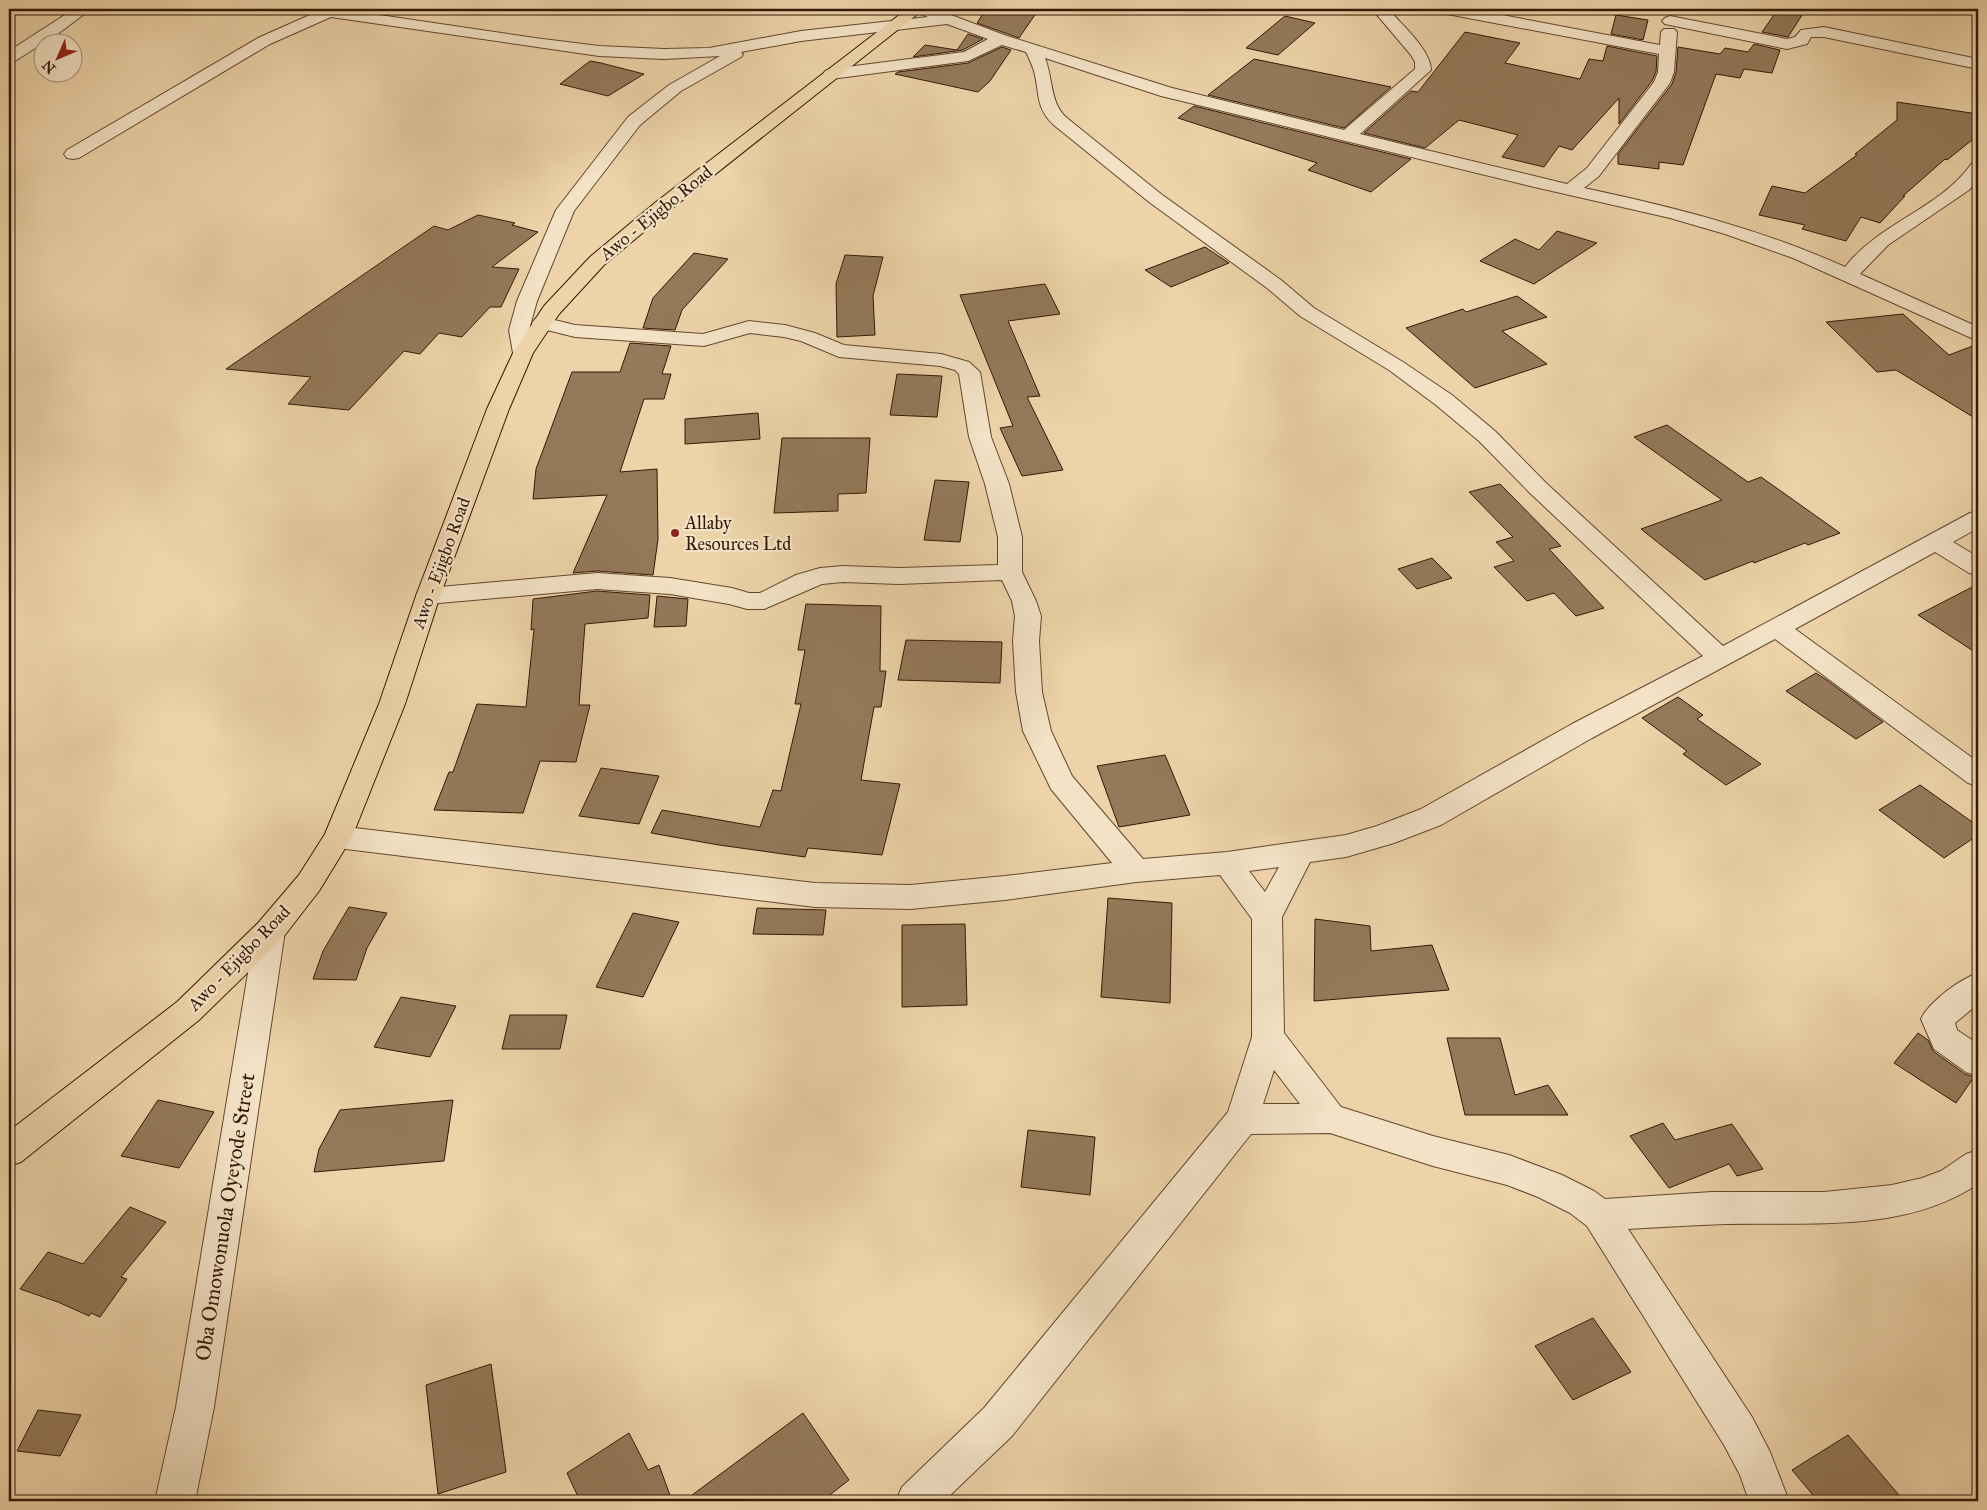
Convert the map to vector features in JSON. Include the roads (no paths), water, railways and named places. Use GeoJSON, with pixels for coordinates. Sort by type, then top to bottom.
{"type":"FeatureCollection","features":[{"type":"Feature","properties":{"kind":"main road","name":"Awo - Ejigbo Road"},"geometry":{"type":"LineString","coordinates":[[9,1151],[188,1012],[270,932],[309,883],[338,837],[392,704],[428,596],[498,409],[523,353],[551,310],[596,261],[663,206],[916,9]]}},
{"type":"Feature","properties":{"kind":"street"},"geometry":{"type":"LineString","coordinates":[[9,58],[83,9]]}},
{"type":"Feature","properties":{"kind":"street"},"geometry":{"type":"LineString","coordinates":[[310,9],[599,51],[688,54],[709,53],[810,34],[948,19]]}},
{"type":"Feature","properties":{"kind":"street"},"geometry":{"type":"LineString","coordinates":[[922,9],[1001,39],[1167,92],[1570,190],[1674,213],[1732,230],[1800,254],[1978,335]]}},
{"type":"Feature","properties":{"kind":"street"},"geometry":{"type":"LineString","coordinates":[[1348,136],[1423,70],[1423,62],[1418,53],[1380,9]]}},
{"type":"Feature","properties":{"kind":"street"},"geometry":{"type":"LineString","coordinates":[[1447,9],[1666,51]]}},
{"type":"Feature","properties":{"kind":"street"},"geometry":{"type":"LineString","coordinates":[[73,154],[264,41],[330,12]]}},
{"type":"Feature","properties":{"kind":"street"},"geometry":{"type":"LineString","coordinates":[[1570,190],[1593,172],[1662,83],[1666,72],[1666,51],[1672,15],[1787,44],[1801,41],[1806,33],[1824,32],[1978,64]]}},
{"type":"Feature","properties":{"kind":"street"},"geometry":{"type":"LineString","coordinates":[[831,74],[968,56],[1001,39]]}},
{"type":"Feature","properties":{"kind":"street"},"geometry":{"type":"LineString","coordinates":[[523,353],[518,330],[526,301],[556,228],[570,202],[634,121],[653,104],[675,88],[752,45]]}},
{"type":"Feature","properties":{"kind":"street"},"geometry":{"type":"LineString","coordinates":[[1033,49],[1042,71],[1048,106],[1052,114],[1061,122],[1096,148],[1155,198],[1274,284],[1307,312],[1396,366],[1444,400],[1487,436],[1538,488],[1721,658]]}},
{"type":"Feature","properties":{"kind":"street"},"geometry":{"type":"LineString","coordinates":[[1849,275],[1858,262],[1886,237],[1960,188],[1978,167]]}},
{"type":"Feature","properties":{"kind":"street"},"geometry":{"type":"LineString","coordinates":[[542,323],[575,331],[704,340],[749,327],[785,331],[808,337],[839,351],[940,360],[962,366],[969,372],[980,437],[997,484],[1010,536],[1010,572],[1024,601],[1028,616],[1026,642],[1029,692],[1037,731],[1061,782],[1136,871]]}},
{"type":"Feature","properties":{"kind":"street"},"geometry":{"type":"LineString","coordinates":[[338,837],[815,895],[910,897],[1006,888],[1136,871],[1227,863],[1346,846],[1384,836],[1431,817],[1582,731],[1777,628],[1978,518]]}},
{"type":"Feature","properties":{"kind":"street"},"geometry":{"type":"LineString","coordinates":[[1936,542],[1978,567]]}},
{"type":"Feature","properties":{"kind":"street"},"geometry":{"type":"LineString","coordinates":[[428,596],[597,582],[670,586],[732,596],[747,601],[764,601],[805,581],[820,576],[843,574],[899,576],[1010,572]]}},
{"type":"Feature","properties":{"kind":"street"},"geometry":{"type":"LineString","coordinates":[[1777,628],[1978,776]]}},
{"type":"Feature","properties":{"kind":"street"},"geometry":{"type":"LineString","coordinates":[[920,1500],[998,1422],[1242,1119],[1268,1037],[1267,917],[1301,852]]}},
{"type":"Feature","properties":{"kind":"street"},"geometry":{"type":"LineString","coordinates":[[1227,863],[1267,917]]}},
{"type":"Feature","properties":{"kind":"street","name":"Oba Omowonuola Oyeyode Street"},"geometry":{"type":"LineString","coordinates":[[175,1501],[195,1406],[270,932]]}},
{"type":"Feature","properties":{"kind":"street"},"geometry":{"type":"LineString","coordinates":[[1978,986],[1937,1019],[1945,1039],[1978,1062]]}},
{"type":"Feature","properties":{"kind":"street"},"geometry":{"type":"LineString","coordinates":[[1268,1037],[1330,1118]]}},
{"type":"Feature","properties":{"kind":"street"},"geometry":{"type":"LineString","coordinates":[[1242,1119],[1330,1118],[1433,1151],[1509,1170],[1550,1186],[1582,1202],[1599,1214],[1738,1431],[1756,1466],[1769,1501]]}},
{"type":"Feature","properties":{"kind":"street"},"geometry":{"type":"LineString","coordinates":[[1599,1214],[1728,1208],[1800,1209],[1859,1206],[1919,1195],[1965,1176],[1978,1166]]}},
{"type":"Feature","properties":{"kind":"place","name":"Allaby Resources Ltd"},"geometry":{"type":"Point","coordinates":[675,533]}}]}
